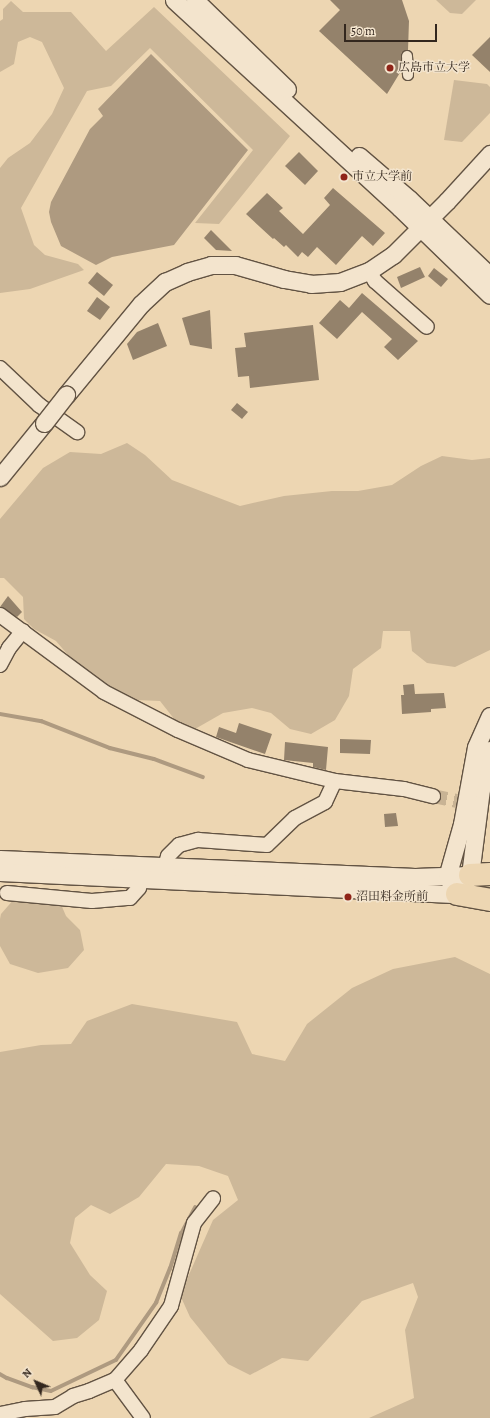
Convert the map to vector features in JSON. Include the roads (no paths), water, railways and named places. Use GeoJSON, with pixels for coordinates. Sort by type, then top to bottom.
{"type":"FeatureCollection","features":[{"type":"Feature","properties":{"kind":"highway"},"geometry":{"type":"LineString","coordinates":[[452,885],[490,900]]}},
{"type":"Feature","properties":{"kind":"street"},"geometry":{"type":"LineString","coordinates":[[174,0],[424,223],[490,276]]}},
{"type":"Feature","properties":{"kind":"street"},"geometry":{"type":"LineString","coordinates":[[195,0],[355,153],[409,199],[424,223],[490,295]]}},
{"type":"Feature","properties":{"kind":"street"},"geometry":{"type":"LineString","coordinates":[[407,56],[408,75]]}},
{"type":"Feature","properties":{"kind":"street"},"geometry":{"type":"LineString","coordinates":[[0,477],[141,304],[166,282],[187,272],[211,265],[235,265],[284,279],[311,284],[340,282],[369,271],[393,255],[490,154]]}},
{"type":"Feature","properties":{"kind":"street"},"geometry":{"type":"LineString","coordinates":[[369,271],[375,281],[427,327]]}},
{"type":"Feature","properties":{"kind":"street"},"geometry":{"type":"LineString","coordinates":[[0,368],[39,405],[77,432]]}},
{"type":"Feature","properties":{"kind":"street"},"geometry":{"type":"LineString","coordinates":[[0,615],[104,692],[178,730],[248,760],[335,780],[404,789],[433,796]]}},
{"type":"Feature","properties":{"kind":"street"},"geometry":{"type":"LineString","coordinates":[[0,665],[9,648],[23,631]]}},
{"type":"Feature","properties":{"kind":"street"},"geometry":{"type":"LineString","coordinates":[[452,885],[476,747],[490,716]]}},
{"type":"Feature","properties":{"kind":"street"},"geometry":{"type":"LineString","coordinates":[[0,872],[141,880],[452,885],[480,874],[481,789],[490,750]]}},
{"type":"Feature","properties":{"kind":"street"},"geometry":{"type":"LineString","coordinates":[[165,866],[168,856],[179,844],[198,840],[267,845],[295,818],[325,802],[335,780]]}},
{"type":"Feature","properties":{"kind":"street"},"geometry":{"type":"LineString","coordinates":[[0,860],[165,866],[452,885]]}},
{"type":"Feature","properties":{"kind":"street"},"geometry":{"type":"LineString","coordinates":[[7,893],[92,901],[130,898],[139,888],[141,880]]}},
{"type":"Feature","properties":{"kind":"street"},"geometry":{"type":"LineString","coordinates":[[0,1414],[25,1409],[55,1407],[73,1396],[89,1392],[115,1380],[141,1350],[170,1306],[194,1222],[213,1199]]}},
{"type":"Feature","properties":{"kind":"street"},"geometry":{"type":"LineString","coordinates":[[115,1380],[143,1418]]}},
{"type":"Feature","properties":{"kind":"waterway"},"geometry":{"type":"LineString","coordinates":[[0,714],[41,721],[110,748],[154,759],[203,777]]}},
{"type":"Feature","properties":{"kind":"waterway"},"geometry":{"type":"LineString","coordinates":[[0,1374],[32,1387],[51,1391],[116,1360],[156,1303],[170,1269],[181,1234],[195,1208]]}},
{"type":"Feature","properties":{"kind":"tunnel"},"geometry":{"type":"LineString","coordinates":[[433,796],[490,808]]}},
{"type":"Feature","properties":{"kind":"place","name":"広島市立大学"},"geometry":{"type":"Point","coordinates":[390,68]}},
{"type":"Feature","properties":{"kind":"place","name":"市立大学前"},"geometry":{"type":"Point","coordinates":[344,177]}},
{"type":"Feature","properties":{"kind":"place","name":"沼田料金所前"},"geometry":{"type":"Point","coordinates":[348,897]}}]}
